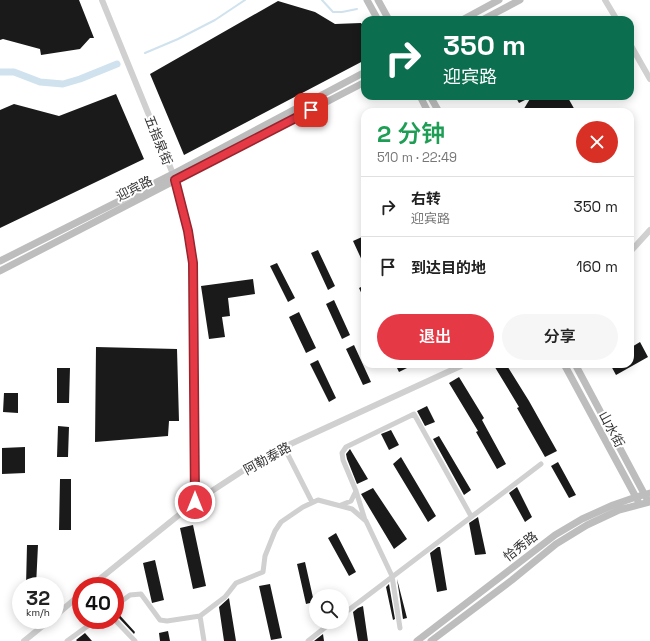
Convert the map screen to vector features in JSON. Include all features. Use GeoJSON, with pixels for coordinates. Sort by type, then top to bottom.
{"type":"FeatureCollection","features":[{"type":"Feature","properties":{"kind":"main road"},"geometry":{"type":"LineString","coordinates":[[367,0],[376,16]]}},
{"type":"Feature","properties":{"kind":"main road"},"geometry":{"type":"LineString","coordinates":[[378,0],[387,16]]}},
{"type":"Feature","properties":{"kind":"main road"},"geometry":{"type":"LineString","coordinates":[[469,16],[499,0]]}},
{"type":"Feature","properties":{"kind":"main road"},"geometry":{"type":"LineString","coordinates":[[490,16],[520,0]]}},
{"type":"Feature","properties":{"kind":"main road","name":"迎宾路"},"geometry":{"type":"LineString","coordinates":[[0,271],[361,74]]}},
{"type":"Feature","properties":{"kind":"main road","name":"迎宾路"},"geometry":{"type":"LineString","coordinates":[[0,261],[361,84]]}},
{"type":"Feature","properties":{"kind":"main road","name":"山水街"},"geometry":{"type":"LineString","coordinates":[[566,368],[640,505]]}},
{"type":"Feature","properties":{"kind":"main road","name":"山水街"},"geometry":{"type":"LineString","coordinates":[[577,368],[648,494],[650,502]]}},
{"type":"Feature","properties":{"kind":"main road","name":"恰秀路"},"geometry":{"type":"LineString","coordinates":[[417,641],[554,535],[582,519],[636,497],[648,494]]}},
{"type":"Feature","properties":{"kind":"main road","name":"恰秀路"},"geometry":{"type":"LineString","coordinates":[[431,641],[512,580],[556,544],[587,525],[619,510],[650,502]]}},
{"type":"Feature","properties":{"kind":"street","name":"五指泉街"},"geometry":{"type":"LineString","coordinates":[[102,0],[174,177],[188,231],[193,263],[195,502]]}},
{"type":"Feature","properties":{"kind":"street"},"geometry":{"type":"LineString","coordinates":[[605,0],[615,16]]}},
{"type":"Feature","properties":{"kind":"street"},"geometry":{"type":"LineString","coordinates":[[634,51],[650,79]]}},
{"type":"Feature","properties":{"kind":"street"},"geometry":{"type":"LineString","coordinates":[[634,248],[650,230]]}},
{"type":"Feature","properties":{"kind":"street","name":"阿勒泰路"},"geometry":{"type":"LineString","coordinates":[[102,577],[195,502],[247,468],[284,447],[455,368]]}},
{"type":"Feature","properties":{"kind":"street"},"geometry":{"type":"LineString","coordinates":[[400,628],[392,576],[366,521],[356,491],[343,460],[342,453],[346,447],[414,414],[471,516]]}},
{"type":"Feature","properties":{"kind":"street"},"geometry":{"type":"LineString","coordinates":[[284,447],[312,502]]}},
{"type":"Feature","properties":{"kind":"street"},"geometry":{"type":"LineString","coordinates":[[349,610],[541,464]]}},
{"type":"Feature","properties":{"kind":"street"},"geometry":{"type":"LineString","coordinates":[[341,505],[351,501],[356,491]]}},
{"type":"Feature","properties":{"kind":"street"},"geometry":{"type":"LineString","coordinates":[[124,599],[130,595],[141,594],[160,620],[167,621],[200,616],[225,597],[236,583],[263,572],[265,556],[275,531],[281,522],[303,506],[318,500],[341,505],[352,509],[366,521]]}},
{"type":"Feature","properties":{"kind":"street"},"geometry":{"type":"LineString","coordinates":[[64,608],[72,602]]}},
{"type":"Feature","properties":{"kind":"street"},"geometry":{"type":"LineString","coordinates":[[200,616],[204,641]]}},
{"type":"Feature","properties":{"kind":"street"},"geometry":{"type":"LineString","coordinates":[[24,641],[39,629]]}},
{"type":"Feature","properties":{"kind":"street"},"geometry":{"type":"LineString","coordinates":[[68,641],[84,629]]}},
{"type":"Feature","properties":{"kind":"street"},"geometry":{"type":"LineString","coordinates":[[124,629],[135,641]]}},
{"type":"Feature","properties":{"kind":"street"},"geometry":{"type":"LineString","coordinates":[[308,641],[323,629]]}},
{"type":"Feature","properties":{"kind":"building"},"geometry":{"type":"Polygon","coordinates":[[[0,0],[79,0],[94,38],[90,38],[80,49],[41,55],[40,49],[3,39],[0,40],[0,0]]]}},
{"type":"Feature","properties":{"kind":"building"},"geometry":{"type":"Polygon","coordinates":[[[278,1],[315,12],[335,24],[361,23],[361,62],[184,155],[150,74],[278,1]]]}},
{"type":"Feature","properties":{"kind":"building"},"geometry":{"type":"Polygon","coordinates":[[[116,94],[144,159],[0,228],[0,110],[14,104],[59,116],[116,94]]]}},
{"type":"Feature","properties":{"kind":"building"},"geometry":{"type":"Polygon","coordinates":[[[517,100],[525,100],[519,103],[517,100]]]}},
{"type":"Feature","properties":{"kind":"building"},"geometry":{"type":"Polygon","coordinates":[[[529,100],[569,100],[574,108],[524,108],[529,100]]]}},
{"type":"Feature","properties":{"kind":"building"},"geometry":{"type":"Polygon","coordinates":[[[361,237],[361,258],[353,241],[361,237]]]}},
{"type":"Feature","properties":{"kind":"building"},"geometry":{"type":"Polygon","coordinates":[[[318,250],[335,286],[328,290],[311,253],[318,250]]]}},
{"type":"Feature","properties":{"kind":"building"},"geometry":{"type":"Polygon","coordinates":[[[277,263],[295,298],[288,302],[270,266],[277,263]]]}},
{"type":"Feature","properties":{"kind":"building"},"geometry":{"type":"Polygon","coordinates":[[[253,279],[255,294],[228,298],[230,316],[222,317],[225,337],[209,339],[201,286],[253,279]]]}},
{"type":"Feature","properties":{"kind":"building"},"geometry":{"type":"Polygon","coordinates":[[[334,300],[350,335],[342,339],[326,304],[334,300]]]}},
{"type":"Feature","properties":{"kind":"building"},"geometry":{"type":"Polygon","coordinates":[[[299,312],[316,348],[306,353],[289,317],[299,312]]]}},
{"type":"Feature","properties":{"kind":"building"},"geometry":{"type":"Polygon","coordinates":[[[640,342],[648,357],[634,365],[634,346],[640,342]]]}},
{"type":"Feature","properties":{"kind":"building"},"geometry":{"type":"Polygon","coordinates":[[[354,345],[361,360],[361,368],[365,368],[371,382],[363,385],[346,349],[354,345]]]}},
{"type":"Feature","properties":{"kind":"building"},"geometry":{"type":"Polygon","coordinates":[[[96,347],[177,349],[179,421],[169,421],[168,436],[95,442],[96,347]]]}},
{"type":"Feature","properties":{"kind":"building"},"geometry":{"type":"Polygon","coordinates":[[[318,360],[336,398],[329,402],[310,364],[318,360]]]}},
{"type":"Feature","properties":{"kind":"building"},"geometry":{"type":"Polygon","coordinates":[[[57,368],[70,368],[69,403],[57,403],[57,368]]]}},
{"type":"Feature","properties":{"kind":"building"},"geometry":{"type":"Polygon","coordinates":[[[397,368],[407,368],[399,372],[397,368]]]}},
{"type":"Feature","properties":{"kind":"building"},"geometry":{"type":"Polygon","coordinates":[[[495,368],[508,368],[557,451],[545,457],[517,408],[519,407],[495,368]]]}},
{"type":"Feature","properties":{"kind":"building"},"geometry":{"type":"Polygon","coordinates":[[[612,368],[628,368],[616,375],[612,368]]]}},
{"type":"Feature","properties":{"kind":"building"},"geometry":{"type":"Polygon","coordinates":[[[459,377],[484,418],[482,420],[506,464],[497,469],[476,432],[478,431],[449,383],[459,377]]]}},
{"type":"Feature","properties":{"kind":"building"},"geometry":{"type":"Polygon","coordinates":[[[4,393],[18,393],[18,413],[3,412],[4,393]]]}},
{"type":"Feature","properties":{"kind":"building"},"geometry":{"type":"Polygon","coordinates":[[[427,406],[435,422],[425,426],[417,411],[427,406]]]}},
{"type":"Feature","properties":{"kind":"building"},"geometry":{"type":"Polygon","coordinates":[[[58,426],[69,427],[68,457],[57,457],[58,426]]]}},
{"type":"Feature","properties":{"kind":"building"},"geometry":{"type":"Polygon","coordinates":[[[391,430],[399,445],[389,450],[381,434],[391,430]]]}},
{"type":"Feature","properties":{"kind":"building"},"geometry":{"type":"Polygon","coordinates":[[[439,436],[471,490],[464,495],[433,439],[439,436]]]}},
{"type":"Feature","properties":{"kind":"building"},"geometry":{"type":"Polygon","coordinates":[[[25,447],[25,473],[2,474],[2,448],[25,447]]]}},
{"type":"Feature","properties":{"kind":"building"},"geometry":{"type":"Polygon","coordinates":[[[350,449],[368,479],[357,484],[346,454],[350,449]]]}},
{"type":"Feature","properties":{"kind":"building"},"geometry":{"type":"Polygon","coordinates":[[[401,457],[436,516],[428,522],[393,464],[401,457]]]}},
{"type":"Feature","properties":{"kind":"building"},"geometry":{"type":"Polygon","coordinates":[[[558,462],[576,495],[569,498],[551,466],[558,462]]]}},
{"type":"Feature","properties":{"kind":"building"},"geometry":{"type":"Polygon","coordinates":[[[60,479],[71,479],[71,530],[59,530],[60,479]]]}},
{"type":"Feature","properties":{"kind":"building"},"geometry":{"type":"Polygon","coordinates":[[[517,487],[532,517],[525,522],[509,493],[517,487]]]}},
{"type":"Feature","properties":{"kind":"building"},"geometry":{"type":"Polygon","coordinates":[[[373,488],[407,539],[394,549],[361,494],[373,488]]]}},
{"type":"Feature","properties":{"kind":"building"},"geometry":{"type":"Polygon","coordinates":[[[478,517],[486,554],[475,555],[469,523],[478,517]]]}},
{"type":"Feature","properties":{"kind":"building"},"geometry":{"type":"Polygon","coordinates":[[[193,525],[206,586],[193,589],[180,528],[193,525]]]}},
{"type":"Feature","properties":{"kind":"building"},"geometry":{"type":"Polygon","coordinates":[[[336,533],[356,572],[349,576],[328,538],[336,533]]]}},
{"type":"Feature","properties":{"kind":"building"},"geometry":{"type":"Polygon","coordinates":[[[27,545],[38,545],[36,577],[26,577],[27,545]]]}},
{"type":"Feature","properties":{"kind":"building"},"geometry":{"type":"Polygon","coordinates":[[[440,547],[447,590],[437,592],[430,553],[440,547]]]}},
{"type":"Feature","properties":{"kind":"building"},"geometry":{"type":"Polygon","coordinates":[[[155,560],[164,600],[152,603],[143,563],[155,560]]]}},
{"type":"Feature","properties":{"kind":"building"},"geometry":{"type":"Polygon","coordinates":[[[305,562],[311,589],[309,589],[309,603],[306,604],[297,564],[305,562]]]}},
{"type":"Feature","properties":{"kind":"building"},"geometry":{"type":"Polygon","coordinates":[[[397,579],[407,618],[403,619],[397,579]]]}},
{"type":"Feature","properties":{"kind":"building"},"geometry":{"type":"Polygon","coordinates":[[[270,584],[282,638],[271,640],[259,586],[270,584]]]}},
{"type":"Feature","properties":{"kind":"building"},"geometry":{"type":"Polygon","coordinates":[[[389,584],[395,619],[393,620],[386,587],[389,584]]]}},
{"type":"Feature","properties":{"kind":"building"},"geometry":{"type":"Polygon","coordinates":[[[229,598],[236,641],[224,641],[219,607],[229,598]]]}},
{"type":"Feature","properties":{"kind":"building"},"geometry":{"type":"Polygon","coordinates":[[[363,606],[368,641],[358,641],[353,612],[363,606]]]}},
{"type":"Feature","properties":{"kind":"building"},"geometry":{"type":"Polygon","coordinates":[[[124,620],[135,632],[134,634],[124,623],[124,620]]]}},
{"type":"Feature","properties":{"kind":"building"},"geometry":{"type":"Polygon","coordinates":[[[168,631],[170,641],[160,641],[159,633],[168,631]]]}},
{"type":"Feature","properties":{"kind":"building"},"geometry":{"type":"Polygon","coordinates":[[[85,633],[92,641],[76,640],[85,633]]]}},
{"type":"Feature","properties":{"kind":"building"},"geometry":{"type":"Polygon","coordinates":[[[323,634],[324,641],[314,641],[323,634]]]}},
{"type":"Feature","properties":{"kind":"waterway"},"geometry":{"type":"LineString","coordinates":[[145,53],[178,39],[215,20],[245,0]]}},
{"type":"Feature","properties":{"kind":"waterway"},"geometry":{"type":"LineString","coordinates":[[322,0],[333,12],[357,9]]}},
{"type":"Feature","properties":{"kind":"waterway"},"geometry":{"type":"LineString","coordinates":[[0,72],[14,72],[40,82],[63,84],[80,79],[117,64]]}},
{"type":"Feature","properties":{"kind":"route"},"geometry":{"type":"LineString","coordinates":[[195,502],[193,263],[188,231],[175,180],[311,110]]}}]}
